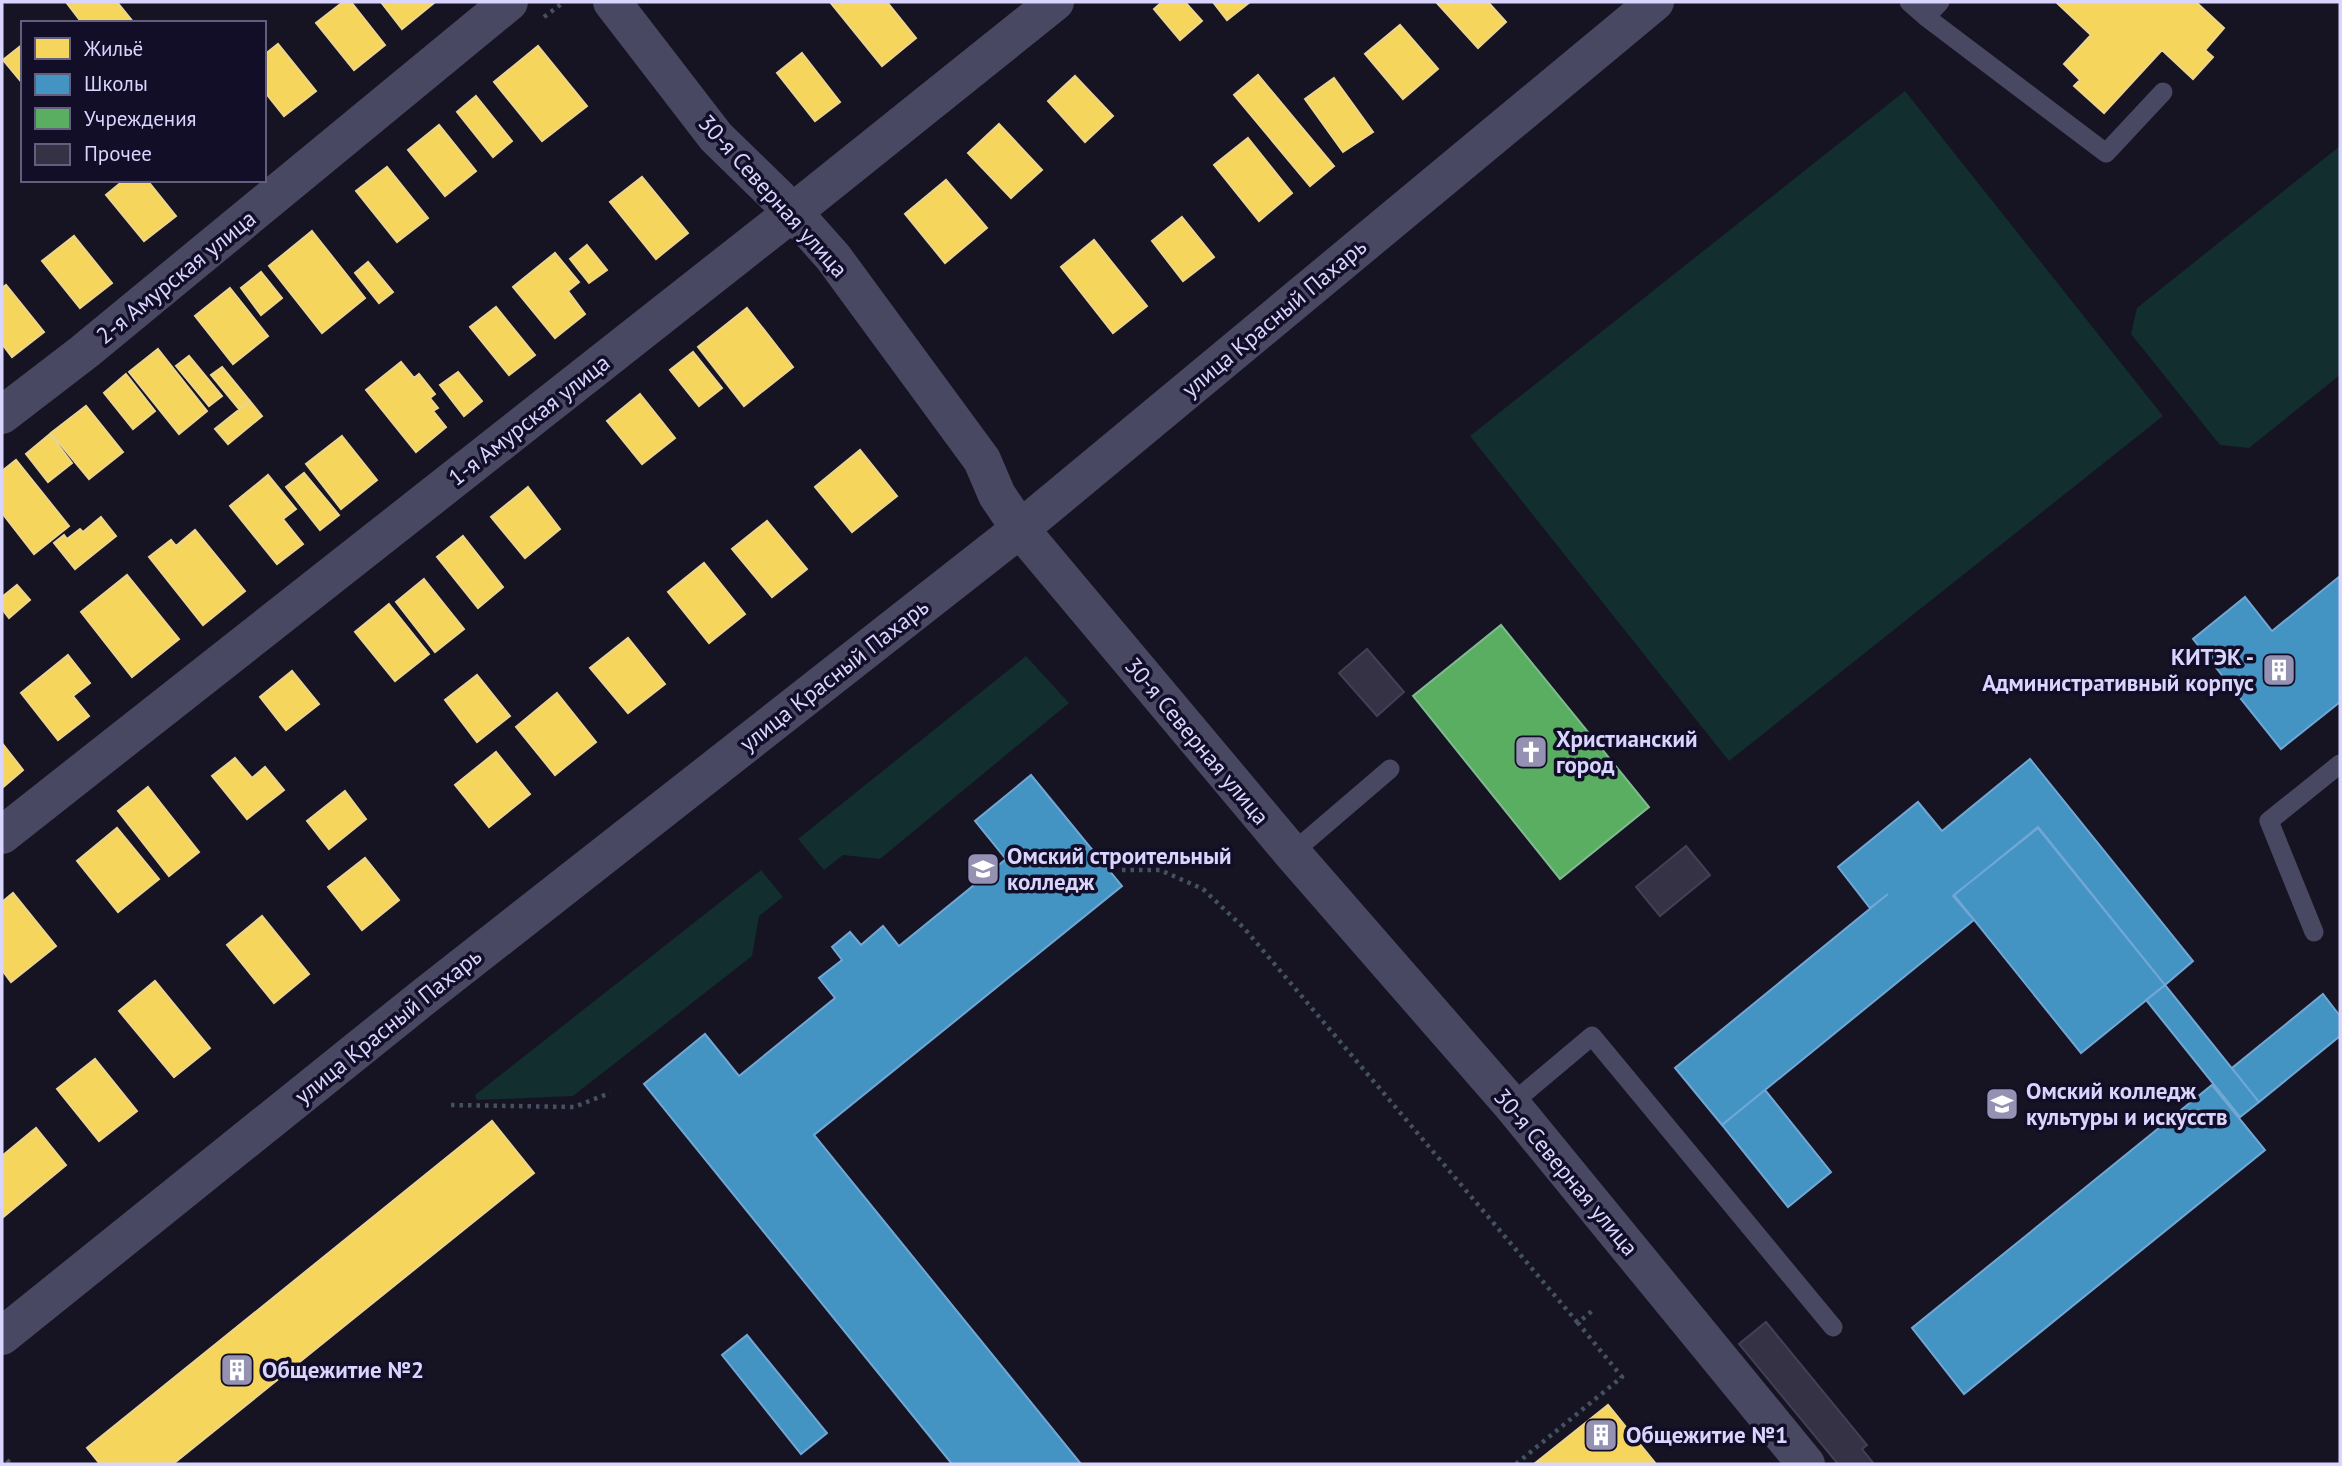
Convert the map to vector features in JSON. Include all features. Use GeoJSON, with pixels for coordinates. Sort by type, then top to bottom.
{"type":"FeatureCollection","features":[{"type":"Feature","properties":{"kind":"street","name":"2-я Амурская улица"},"geometry":{"type":"LineString","coordinates":[[2,415],[84,352],[509,2]]}},
{"type":"Feature","properties":{"kind":"street","name":"30-я Северная улица"},"geometry":{"type":"LineString","coordinates":[[612,2],[716,137],[793,212],[833,257],[982,460],[997,495],[1020,529],[1292,853],[1511,1104],[1806,1464]]}},
{"type":"Feature","properties":{"kind":"street","name":"1-я Амурская улица"},"geometry":{"type":"LineString","coordinates":[[2,835],[793,212],[1055,2]]}},
{"type":"Feature","properties":{"kind":"street","name":"улица Красный Пахарь"},"geometry":{"type":"LineString","coordinates":[[2,1336],[410,1007],[1020,529],[1655,2]]}},
{"type":"Feature","properties":{"kind":"lane"},"geometry":{"type":"LineString","coordinates":[[1909,2],[1926,18],[2106,153],[2163,92]]}},
{"type":"Feature","properties":{"kind":"lane"},"geometry":{"type":"LineString","coordinates":[[1926,18],[1940,2]]}},
{"type":"Feature","properties":{"kind":"lane"},"geometry":{"type":"LineString","coordinates":[[2314,932],[2269,821],[2340,764]]}},
{"type":"Feature","properties":{"kind":"lane"},"geometry":{"type":"LineString","coordinates":[[1292,853],[1390,769]]}},
{"type":"Feature","properties":{"kind":"lane"},"geometry":{"type":"LineString","coordinates":[[1511,1104],[1592,1036],[1833,1327]]}},
{"type":"Feature","properties":{"kind":"path"},"geometry":{"type":"LineString","coordinates":[[1122,870],[1160,870],[1203,889],[1244,928],[1622,1377],[1516,1464]]}},
{"type":"Feature","properties":{"kind":"path"},"geometry":{"type":"LineString","coordinates":[[451,1105],[574,1107],[610,1093]]}},
{"type":"Feature","properties":{"kind":"path"},"geometry":{"type":"LineString","coordinates":[[1578,1323],[1593,1310]]}},
{"type":"Feature","properties":{"kind":"green space"},"geometry":{"type":"Polygon","coordinates":[[[1905,91],[2163,416],[1729,761],[1470,436],[1905,91]]]}},
{"type":"Feature","properties":{"kind":"green space"},"geometry":{"type":"Polygon","coordinates":[[[2340,146],[2340,375],[2249,448],[2220,445],[2131,334],[2137,308],[2340,146]]]}},
{"type":"Feature","properties":{"kind":"green space"},"geometry":{"type":"Polygon","coordinates":[[[1026,656],[1069,703],[880,859],[843,855],[824,870],[798,839],[1026,656]]]}},
{"type":"Feature","properties":{"kind":"green space"},"geometry":{"type":"Polygon","coordinates":[[[761,870],[783,897],[759,916],[752,956],[573,1096],[477,1100],[475,1095],[761,870]]]}},
{"type":"Feature","properties":{"kind":"building: Жильё"},"geometry":{"type":"Polygon","coordinates":[[[66,2],[117,2],[132,21],[80,21],[66,2]]]}},
{"type":"Feature","properties":{"kind":"building: Жильё"},"geometry":{"type":"Polygon","coordinates":[[[343,2],[351,2],[385,45],[354,70],[316,23],[343,2]]]}},
{"type":"Feature","properties":{"kind":"building: Жильё"},"geometry":{"type":"Polygon","coordinates":[[[381,2],[433,2],[434,3],[402,29],[381,2]]]}},
{"type":"Feature","properties":{"kind":"building: Жильё"},"geometry":{"type":"Polygon","coordinates":[[[830,2],[887,2],[916,38],[882,66],[830,2]]]}},
{"type":"Feature","properties":{"kind":"building: Жильё"},"geometry":{"type":"Polygon","coordinates":[[[1162,2],[1185,2],[1202,21],[1180,40],[1154,9],[1162,2]]]}},
{"type":"Feature","properties":{"kind":"building: Жильё"},"geometry":{"type":"Polygon","coordinates":[[[1213,2],[1250,2],[1227,20],[1213,2]]]}},
{"type":"Feature","properties":{"kind":"building: Жильё"},"geometry":{"type":"Polygon","coordinates":[[[1436,2],[1488,2],[1506,22],[1478,48],[1436,2]]]}},
{"type":"Feature","properties":{"kind":"building: Жильё"},"geometry":{"type":"Polygon","coordinates":[[[2056,2],[2196,2],[2224,28],[2205,50],[2213,57],[2193,79],[2162,50],[2104,113],[2074,86],[2080,80],[2064,64],[2091,35],[2056,2]]]}},
{"type":"Feature","properties":{"kind":"building: Жильё"},"geometry":{"type":"Polygon","coordinates":[[[1400,25],[1438,69],[1403,99],[1365,54],[1400,25]]]}},
{"type":"Feature","properties":{"kind":"building: Жильё"},"geometry":{"type":"Polygon","coordinates":[[[278,44],[316,91],[284,116],[266,94],[266,53],[278,44]]]}},
{"type":"Feature","properties":{"kind":"building: Жильё"},"geometry":{"type":"Polygon","coordinates":[[[21,46],[21,82],[3,60],[21,46]]]}},
{"type":"Feature","properties":{"kind":"building: Жильё"},"geometry":{"type":"Polygon","coordinates":[[[538,46],[587,106],[542,141],[494,82],[538,46]]]}},
{"type":"Feature","properties":{"kind":"building: Жильё"},"geometry":{"type":"Polygon","coordinates":[[[802,53],[840,102],[815,121],[777,73],[802,53]]]}},
{"type":"Feature","properties":{"kind":"building: Жильё"},"geometry":{"type":"Polygon","coordinates":[[[1258,75],[1334,166],[1310,186],[1234,95],[1258,75]]]}},
{"type":"Feature","properties":{"kind":"building: Жильё"},"geometry":{"type":"Polygon","coordinates":[[[1075,76],[1113,116],[1085,142],[1048,101],[1075,76]]]}},
{"type":"Feature","properties":{"kind":"building: Жильё"},"geometry":{"type":"Polygon","coordinates":[[[1334,78],[1373,132],[1343,152],[1305,99],[1334,78]]]}},
{"type":"Feature","properties":{"kind":"building: Жильё"},"geometry":{"type":"Polygon","coordinates":[[[476,96],[512,141],[493,157],[457,112],[476,96]]]}},
{"type":"Feature","properties":{"kind":"building: Жильё"},"geometry":{"type":"Polygon","coordinates":[[[999,124],[1042,170],[1011,198],[968,153],[999,124]]]}},
{"type":"Feature","properties":{"kind":"building: Жильё"},"geometry":{"type":"Polygon","coordinates":[[[439,125],[476,171],[445,196],[408,150],[439,125]]]}},
{"type":"Feature","properties":{"kind":"building: Жильё"},"geometry":{"type":"Polygon","coordinates":[[[1248,138],[1292,193],[1259,221],[1214,165],[1248,138]]]}},
{"type":"Feature","properties":{"kind":"building: Жильё"},"geometry":{"type":"Polygon","coordinates":[[[387,167],[428,218],[397,242],[356,191],[387,167]]]}},
{"type":"Feature","properties":{"kind":"building: Жильё"},"geometry":{"type":"Polygon","coordinates":[[[642,177],[688,233],[656,259],[610,202],[642,177]]]}},
{"type":"Feature","properties":{"kind":"building: Жильё"},"geometry":{"type":"Polygon","coordinates":[[[946,180],[987,228],[945,263],[905,214],[946,180]]]}},
{"type":"Feature","properties":{"kind":"building: Жильё"},"geometry":{"type":"Polygon","coordinates":[[[122,182],[149,182],[176,216],[144,241],[106,195],[122,182]]]}},
{"type":"Feature","properties":{"kind":"building: Жильё"},"geometry":{"type":"Polygon","coordinates":[[[1182,217],[1214,257],[1183,281],[1152,241],[1182,217]]]}},
{"type":"Feature","properties":{"kind":"building: Жильё"},"geometry":{"type":"Polygon","coordinates":[[[312,231],[365,298],[322,333],[269,266],[312,231]]]}},
{"type":"Feature","properties":{"kind":"building: Жильё"},"geometry":{"type":"Polygon","coordinates":[[[74,236],[112,283],[80,308],[42,261],[74,236]]]}},
{"type":"Feature","properties":{"kind":"building: Жильё"},"geometry":{"type":"Polygon","coordinates":[[[1094,240],[1147,306],[1113,333],[1061,267],[1094,240]]]}},
{"type":"Feature","properties":{"kind":"building: Жильё"},"geometry":{"type":"Polygon","coordinates":[[[587,245],[607,270],[589,283],[570,259],[587,245]]]}},
{"type":"Feature","properties":{"kind":"building: Жильё"},"geometry":{"type":"Polygon","coordinates":[[[555,253],[579,282],[568,291],[585,314],[555,338],[513,287],[555,253]]]}},
{"type":"Feature","properties":{"kind":"building: Жильё"},"geometry":{"type":"Polygon","coordinates":[[[368,262],[393,292],[379,303],[355,273],[368,262]]]}},
{"type":"Feature","properties":{"kind":"building: Жильё"},"geometry":{"type":"Polygon","coordinates":[[[261,272],[282,298],[261,315],[241,288],[261,272]]]}},
{"type":"Feature","properties":{"kind":"building: Жильё"},"geometry":{"type":"Polygon","coordinates":[[[6,285],[44,332],[12,357],[2,344],[2,288],[6,285]]]}},
{"type":"Feature","properties":{"kind":"building: Жильё"},"geometry":{"type":"Polygon","coordinates":[[[230,288],[268,336],[233,364],[195,316],[230,288]]]}},
{"type":"Feature","properties":{"kind":"building: Жильё"},"geometry":{"type":"Polygon","coordinates":[[[496,307],[535,355],[509,375],[470,327],[496,307]]]}},
{"type":"Feature","properties":{"kind":"building: Жильё"},"geometry":{"type":"Polygon","coordinates":[[[747,308],[793,367],[744,406],[698,347],[747,308]]]}},
{"type":"Feature","properties":{"kind":"building: Жильё"},"geometry":{"type":"Polygon","coordinates":[[[158,349],[207,411],[179,434],[129,372],[158,349]]]}},
{"type":"Feature","properties":{"kind":"building: Жильё"},"geometry":{"type":"Polygon","coordinates":[[[693,352],[722,388],[699,406],[670,370],[693,352]]]}},
{"type":"Feature","properties":{"kind":"building: Жильё"},"geometry":{"type":"Polygon","coordinates":[[[189,356],[222,396],[209,406],[176,366],[189,356]]]}},
{"type":"Feature","properties":{"kind":"building: Жильё"},"geometry":{"type":"Polygon","coordinates":[[[401,362],[414,378],[419,374],[435,394],[430,398],[438,408],[433,411],[446,427],[416,452],[366,390],[401,362]]]}},
{"type":"Feature","properties":{"kind":"building: Жильё"},"geometry":{"type":"Polygon","coordinates":[[[222,367],[249,400],[239,409],[211,375],[222,367]]]}},
{"type":"Feature","properties":{"kind":"building: Жильё"},"geometry":{"type":"Polygon","coordinates":[[[458,372],[482,401],[464,416],[440,385],[458,372]]]}},
{"type":"Feature","properties":{"kind":"building: Жильё"},"geometry":{"type":"Polygon","coordinates":[[[126,374],[155,411],[133,429],[104,393],[126,374]]]}},
{"type":"Feature","properties":{"kind":"building: Жильё"},"geometry":{"type":"Polygon","coordinates":[[[640,394],[675,438],[642,464],[607,421],[640,394]]]}},
{"type":"Feature","properties":{"kind":"building: Жильё"},"geometry":{"type":"Polygon","coordinates":[[[250,401],[262,416],[228,444],[215,429],[250,401]]]}},
{"type":"Feature","properties":{"kind":"building: Жильё"},"geometry":{"type":"Polygon","coordinates":[[[86,406],[123,452],[89,479],[51,433],[86,406]]]}},
{"type":"Feature","properties":{"kind":"building: Жильё"},"geometry":{"type":"Polygon","coordinates":[[[50,434],[72,463],[48,482],[26,454],[50,434]]]}},
{"type":"Feature","properties":{"kind":"building: Жильё"},"geometry":{"type":"Polygon","coordinates":[[[342,436],[377,480],[341,509],[306,464],[342,436]]]}},
{"type":"Feature","properties":{"kind":"building: Жильё"},"geometry":{"type":"Polygon","coordinates":[[[860,450],[897,496],[852,532],[815,487],[860,450]]]}},
{"type":"Feature","properties":{"kind":"building: Жильё"},"geometry":{"type":"Polygon","coordinates":[[[16,460],[69,526],[34,554],[2,513],[2,471],[16,460]]]}},
{"type":"Feature","properties":{"kind":"building: Жильё"},"geometry":{"type":"Polygon","coordinates":[[[304,473],[339,515],[320,530],[286,487],[304,473]]]}},
{"type":"Feature","properties":{"kind":"building: Жильё"},"geometry":{"type":"Polygon","coordinates":[[[268,475],[296,509],[283,519],[303,544],[277,564],[230,506],[268,475]]]}},
{"type":"Feature","properties":{"kind":"building: Жильё"},"geometry":{"type":"Polygon","coordinates":[[[528,487],[560,529],[525,558],[491,517],[528,487]]]}},
{"type":"Feature","properties":{"kind":"building: Жильё"},"geometry":{"type":"Polygon","coordinates":[[[101,517],[116,536],[75,569],[54,543],[64,535],[67,539],[80,529],[83,532],[101,517]]]}},
{"type":"Feature","properties":{"kind":"building: Жильё"},"geometry":{"type":"Polygon","coordinates":[[[767,521],[807,569],[772,597],[732,549],[767,521]]]}},
{"type":"Feature","properties":{"kind":"building: Жильё"},"geometry":{"type":"Polygon","coordinates":[[[195,530],[245,591],[203,625],[149,557],[171,540],[176,546],[195,530]]]}},
{"type":"Feature","properties":{"kind":"building: Жильё"},"geometry":{"type":"Polygon","coordinates":[[[463,536],[503,587],[478,608],[437,557],[463,536]]]}},
{"type":"Feature","properties":{"kind":"building: Жильё"},"geometry":{"type":"Polygon","coordinates":[[[704,563],[745,614],[709,643],[668,592],[704,563]]]}},
{"type":"Feature","properties":{"kind":"building: Жильё"},"geometry":{"type":"Polygon","coordinates":[[[127,575],[179,639],[132,677],[81,612],[127,575]]]}},
{"type":"Feature","properties":{"kind":"building: Жильё"},"geometry":{"type":"Polygon","coordinates":[[[424,579],[464,629],[435,652],[396,602],[424,579]]]}},
{"type":"Feature","properties":{"kind":"building: Жильё"},"geometry":{"type":"Polygon","coordinates":[[[17,585],[30,600],[9,618],[2,609],[2,597],[17,585]]]}},
{"type":"Feature","properties":{"kind":"building: Жильё"},"geometry":{"type":"Polygon","coordinates":[[[389,604],[429,654],[395,681],[355,632],[389,604]]]}},
{"type":"Feature","properties":{"kind":"building: Жильё"},"geometry":{"type":"Polygon","coordinates":[[[628,638],[665,684],[628,713],[590,668],[628,638]]]}},
{"type":"Feature","properties":{"kind":"building: Жильё"},"geometry":{"type":"Polygon","coordinates":[[[68,655],[90,683],[73,696],[89,716],[58,740],[21,693],[68,655]]]}},
{"type":"Feature","properties":{"kind":"building: Жильё"},"geometry":{"type":"Polygon","coordinates":[[[292,671],[319,704],[286,730],[260,697],[292,671]]]}},
{"type":"Feature","properties":{"kind":"building: Жильё"},"geometry":{"type":"Polygon","coordinates":[[[477,675],[510,716],[477,742],[445,700],[477,675]]]}},
{"type":"Feature","properties":{"kind":"building: Жильё"},"geometry":{"type":"Polygon","coordinates":[[[557,693],[596,742],[555,775],[516,727],[557,693]]]}},
{"type":"Feature","properties":{"kind":"building: Жильё"},"geometry":{"type":"Polygon","coordinates":[[[2,743],[23,770],[2,788],[2,743]]]}},
{"type":"Feature","properties":{"kind":"building: Жильё"},"geometry":{"type":"Polygon","coordinates":[[[496,752],[530,794],[489,827],[455,785],[496,752]]]}},
{"type":"Feature","properties":{"kind":"building: Жильё"},"geometry":{"type":"Polygon","coordinates":[[[235,758],[252,778],[265,767],[284,790],[247,819],[212,776],[235,758]]]}},
{"type":"Feature","properties":{"kind":"building: Жильё"},"geometry":{"type":"Polygon","coordinates":[[[148,787],[199,852],[169,876],[118,811],[148,787]]]}},
{"type":"Feature","properties":{"kind":"building: Жильё"},"geometry":{"type":"Polygon","coordinates":[[[345,791],[366,819],[329,849],[307,821],[345,791]]]}},
{"type":"Feature","properties":{"kind":"building: Жильё"},"geometry":{"type":"Polygon","coordinates":[[[117,828],[159,879],[118,912],[77,861],[117,828]]]}},
{"type":"Feature","properties":{"kind":"building: Жильё"},"geometry":{"type":"Polygon","coordinates":[[[365,858],[399,900],[362,930],[328,887],[365,858]]]}},
{"type":"Feature","properties":{"kind":"building: Жильё"},"geometry":{"type":"Polygon","coordinates":[[[13,893],[56,946],[11,982],[2,970],[2,902],[13,893]]]}},
{"type":"Feature","properties":{"kind":"building: Жильё"},"geometry":{"type":"Polygon","coordinates":[[[262,916],[309,974],[274,1003],[227,945],[262,916]]]}},
{"type":"Feature","properties":{"kind":"building: Жильё"},"geometry":{"type":"Polygon","coordinates":[[[155,981],[210,1048],[174,1077],[119,1011],[155,981]]]}},
{"type":"Feature","properties":{"kind":"building: Жильё"},"geometry":{"type":"Polygon","coordinates":[[[95,1059],[137,1111],[99,1141],[57,1089],[95,1059]]]}},
{"type":"Feature","properties":{"kind":"building: Жильё","name":"Общежитие №2"},"geometry":{"type":"Polygon","coordinates":[[[492,1121],[534,1173],[173,1464],[100,1464],[87,1448],[492,1121]]]}},
{"type":"Feature","properties":{"kind":"building: Жильё"},"geometry":{"type":"Polygon","coordinates":[[[36,1128],[66,1165],[2,1218],[2,1156],[36,1128]]]}},
{"type":"Feature","properties":{"kind":"building: Жильё","name":"Общежитие №1"},"geometry":{"type":"Polygon","coordinates":[[[1608,1405],[1656,1464],[1534,1464],[1608,1405]]]}},
{"type":"Feature","properties":{"kind":"building: Школы","name":"КИТЭК - Административный корпус"},"geometry":{"type":"Polygon","coordinates":[[[2340,576],[2340,702],[2281,749],[2193,639],[2245,597],[2272,631],[2340,576]]]}},
{"type":"Feature","properties":{"kind":"building: Школы"},"geometry":{"type":"Polygon","coordinates":[[[2030,759],[2193,961],[2165,985],[2038,827],[1953,896],[1974,920],[1722,1125],[1675,1068],[1888,894],[1870,908],[1838,867],[1918,802],[1942,831],[2030,759]]]}},
{"type":"Feature","properties":{"kind":"building: Школы"},"geometry":{"type":"Polygon","coordinates":[[[1031,775],[1122,886],[814,1135],[1081,1464],[952,1464],[644,1084],[705,1034],[739,1076],[835,998],[819,978],[842,960],[832,947],[850,932],[861,945],[883,926],[899,946],[1006,859],[975,821],[1031,775]]]}},
{"type":"Feature","properties":{"kind":"building: Школы"},"geometry":{"type":"Polygon","coordinates":[[[2038,828],[2165,985],[2081,1053],[1954,895],[2038,828]]]}},
{"type":"Feature","properties":{"kind":"building: Школы"},"geometry":{"type":"Polygon","coordinates":[[[2165,985],[2259,1102],[2240,1117],[2146,1000],[2165,985]]]}},
{"type":"Feature","properties":{"kind":"building: Школы"},"geometry":{"type":"Polygon","coordinates":[[[2323,994],[2340,1016],[2340,1036],[2259,1102],[2232,1068],[2323,994]]]}},
{"type":"Feature","properties":{"kind":"building: Школы"},"geometry":{"type":"Polygon","coordinates":[[[2212,1085],[2265,1150],[1964,1394],[1912,1328],[2212,1085]]]}},
{"type":"Feature","properties":{"kind":"building: Школы"},"geometry":{"type":"Polygon","coordinates":[[[1765,1090],[1831,1172],[1788,1207],[1722,1125],[1765,1090]]]}},
{"type":"Feature","properties":{"kind":"building: Школы"},"geometry":{"type":"Polygon","coordinates":[[[747,1335],[827,1433],[801,1454],[722,1355],[747,1335]]]}},
{"type":"Feature","properties":{"kind":"building: Учреждения","name":"Христианский город"},"geometry":{"type":"Polygon","coordinates":[[[1501,625],[1649,807],[1560,879],[1413,696],[1501,625]]]}},
{"type":"Feature","properties":{"kind":"building: Прочее"},"geometry":{"type":"Polygon","coordinates":[[[1367,649],[1404,692],[1377,716],[1339,673],[1367,649]]]}},
{"type":"Feature","properties":{"kind":"building: Прочее"},"geometry":{"type":"Polygon","coordinates":[[[1686,846],[1710,875],[1660,916],[1636,887],[1686,846]]]}},
{"type":"Feature","properties":{"kind":"building: Прочее"},"geometry":{"type":"Polygon","coordinates":[[[1766,1322],[1867,1445],[1862,1449],[1874,1464],[1838,1464],[1739,1344],[1766,1322]]]}},
{"type":"Feature","properties":{"kind":"place","name":"КИТЭК - Административный корпус"},"geometry":{"type":"Point","coordinates":[2279,670]}},
{"type":"Feature","properties":{"kind":"place","name":"Христианский город"},"geometry":{"type":"Point","coordinates":[1531,752]}},
{"type":"Feature","properties":{"kind":"place","name":"Омский строительный колледж"},"geometry":{"type":"Point","coordinates":[983,869]}},
{"type":"Feature","properties":{"kind":"place","name":"Омский колледж культуры и искусств"},"geometry":{"type":"Point","coordinates":[2002,1104]}},
{"type":"Feature","properties":{"kind":"place","name":"Общежитие №2"},"geometry":{"type":"Point","coordinates":[237,1370]}},
{"type":"Feature","properties":{"kind":"place","name":"Общежитие №1"},"geometry":{"type":"Point","coordinates":[1601,1435]}}]}
